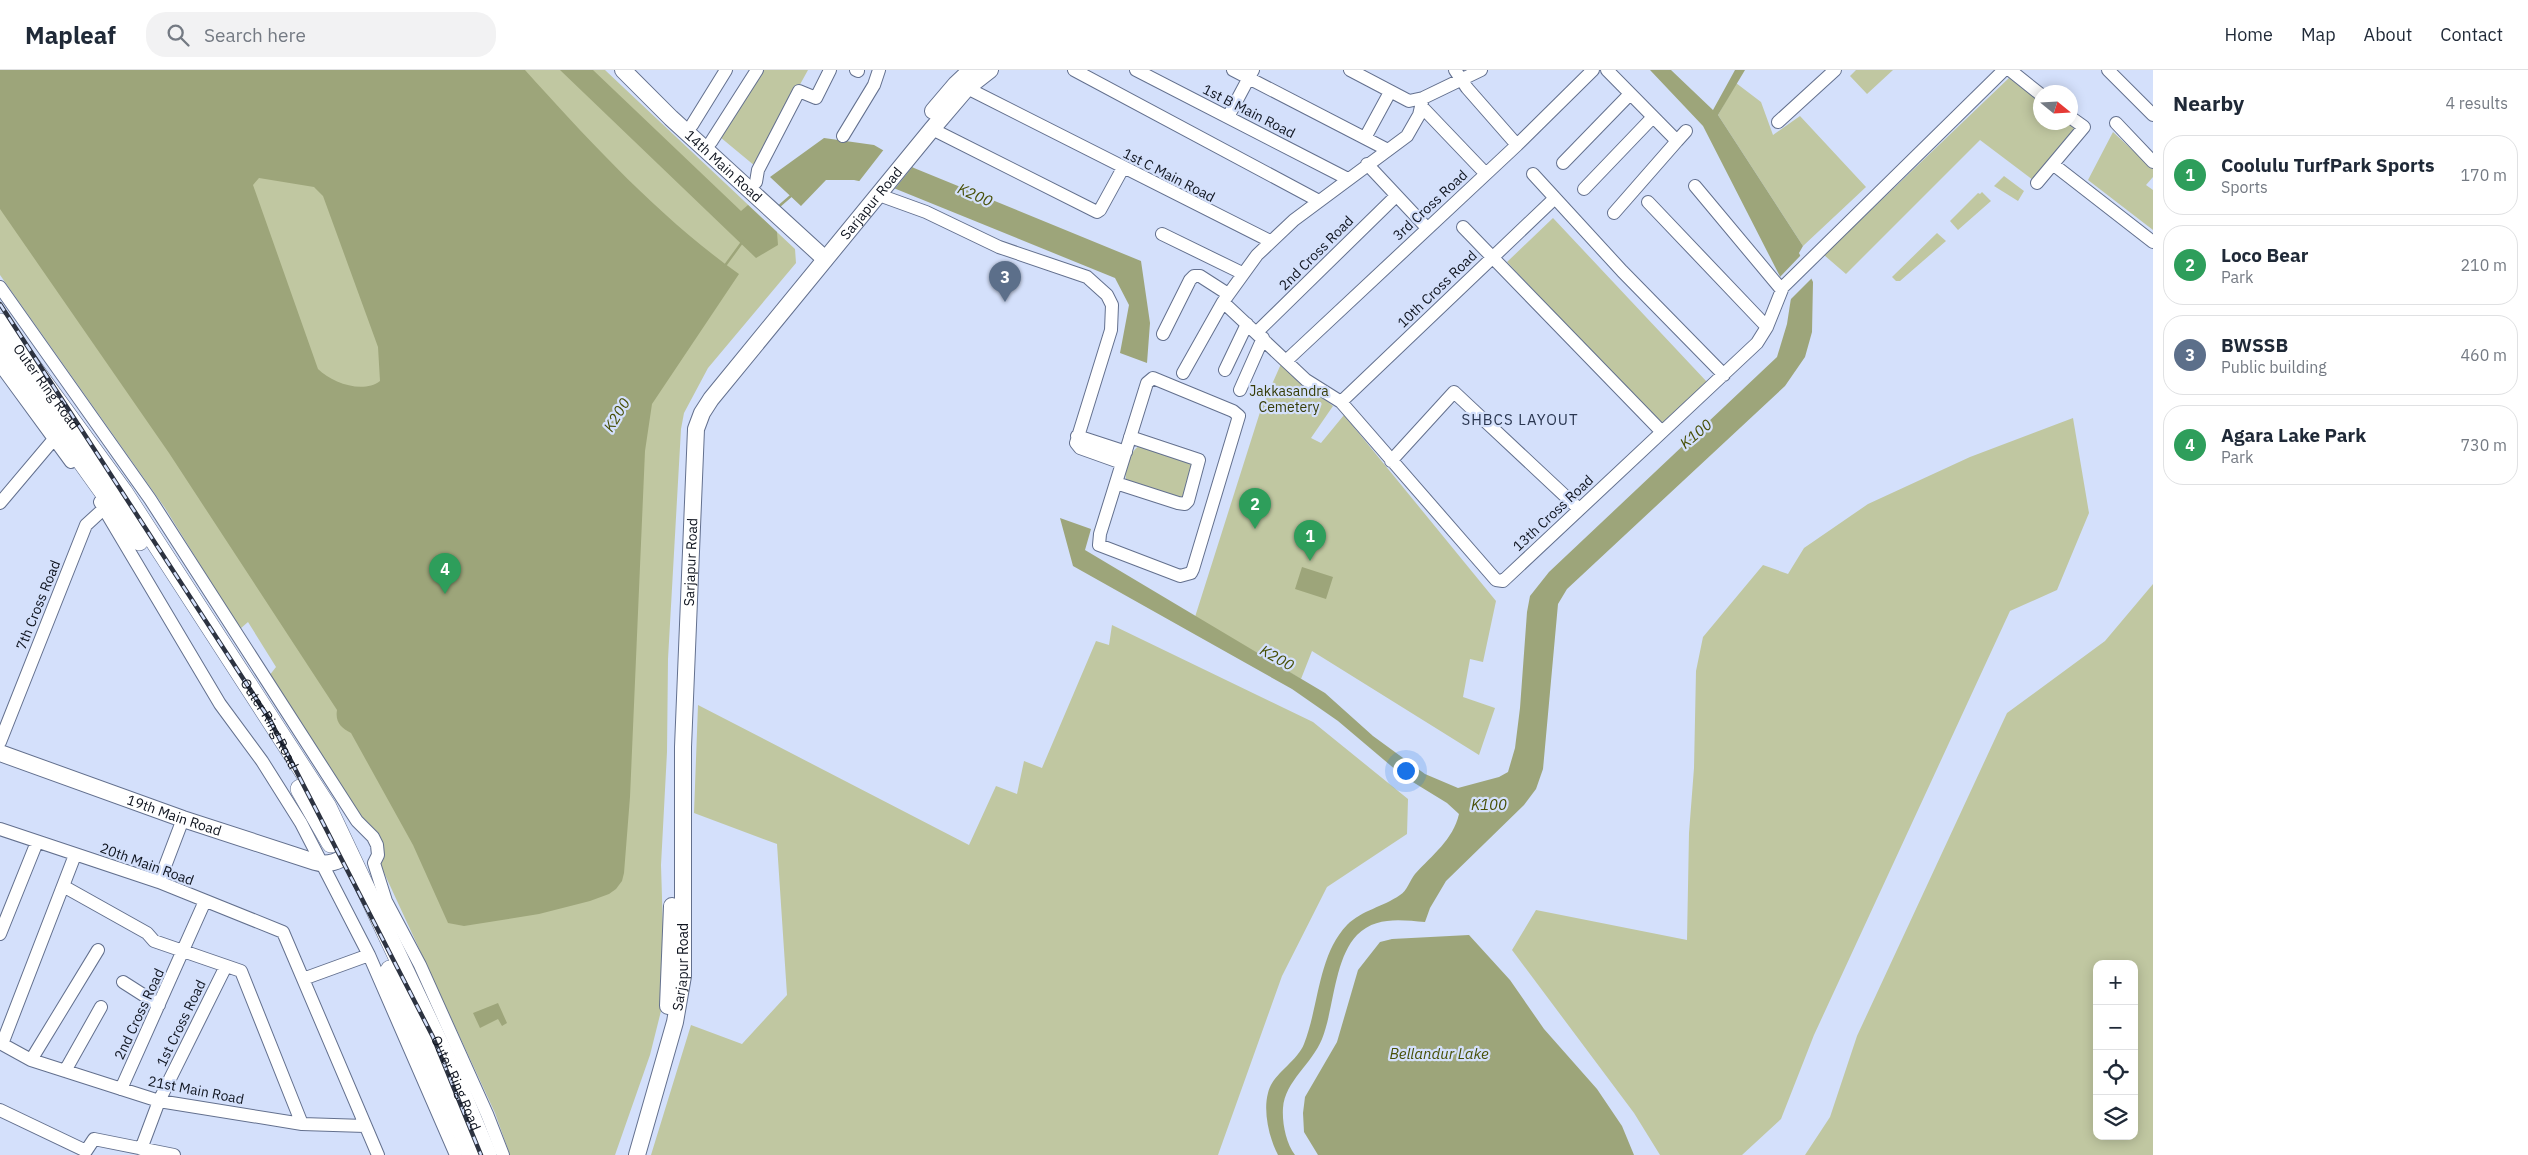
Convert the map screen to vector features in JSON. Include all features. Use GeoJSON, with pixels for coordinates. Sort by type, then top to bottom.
{"type":"FeatureCollection","features":[{"type":"Feature","properties":{"kind":"highway","name":"Outer Ring Road"},"geometry":{"type":"LineString","coordinates":[[0,323],[114,501]]}},
{"type":"Feature","properties":{"kind":"highway","name":"Outer Ring Road"},"geometry":{"type":"LineString","coordinates":[[0,347],[114,501],[327,807],[337,860],[472,1155]]}},
{"type":"Feature","properties":{"kind":"highway","name":"Outer Ring Road"},"geometry":{"type":"LineString","coordinates":[[337,860],[454,1078],[488,1155]]}},
{"type":"Feature","properties":{"kind":"main road","name":"14th Main Road"},"geometry":{"type":"LineString","coordinates":[[623,70],[671,118],[757,188]]}},
{"type":"Feature","properties":{"kind":"main road","name":"14th Main Road"},"geometry":{"type":"LineString","coordinates":[[637,70],[825,252]]}},
{"type":"Feature","properties":{"kind":"main road","name":"Sarjapur Road"},"geometry":{"type":"LineString","coordinates":[[626,1155],[666,1019],[670,996],[680,696],[685,447],[691,410],[700,395],[877,191],[956,84],[971,70]]}},
{"type":"Feature","properties":{"kind":"main road","name":"Sarjapur Road"},"geometry":{"type":"LineString","coordinates":[[903,156],[932,129],[967,88],[990,70]]}},
{"type":"Feature","properties":{"kind":"main road","name":"Sarjapur Road"},"geometry":{"type":"LineString","coordinates":[[637,1155],[675,1022],[683,976],[680,696]]}},
{"type":"Feature","properties":{"kind":"main road","name":"19th Main Road"},"geometry":{"type":"LineString","coordinates":[[0,754],[183,819],[337,860]]}},
{"type":"Feature","properties":{"kind":"street"},"geometry":{"type":"LineString","coordinates":[[692,125],[726,70]]}},
{"type":"Feature","properties":{"kind":"street"},"geometry":{"type":"LineString","coordinates":[[711,142],[757,70]]}},
{"type":"Feature","properties":{"kind":"street"},"geometry":{"type":"LineString","coordinates":[[757,188],[758,170],[799,91],[816,98],[830,70]]}},
{"type":"Feature","properties":{"kind":"street"},"geometry":{"type":"LineString","coordinates":[[844,136],[874,85],[879,70]]}},
{"type":"Feature","properties":{"kind":"street"},"geometry":{"type":"LineString","coordinates":[[1074,70],[1242,166],[1320,201]]}},
{"type":"Feature","properties":{"kind":"street","name":"1st B Main Road"},"geometry":{"type":"LineString","coordinates":[[1136,70],[1348,179]]}},
{"type":"Feature","properties":{"kind":"street"},"geometry":{"type":"LineString","coordinates":[[1233,70],[1251,74],[1386,149]]}},
{"type":"Feature","properties":{"kind":"street"},"geometry":{"type":"LineString","coordinates":[[1350,70],[1409,101],[1422,102],[1458,75],[1481,70]]}},
{"type":"Feature","properties":{"kind":"street","name":"3rd Cross Road"},"geometry":{"type":"LineString","coordinates":[[1286,361],[1518,145],[1592,70]]}},
{"type":"Feature","properties":{"kind":"street"},"geometry":{"type":"LineString","coordinates":[[1607,70],[1677,141]]}},
{"type":"Feature","properties":{"kind":"street"},"geometry":{"type":"LineString","coordinates":[[1778,122],[1835,70]]}},
{"type":"Feature","properties":{"kind":"street"},"geometry":{"type":"LineString","coordinates":[[1695,186],[1782,288],[2004,70]]}},
{"type":"Feature","properties":{"kind":"street"},"geometry":{"type":"LineString","coordinates":[[2010,70],[2033,88]]}},
{"type":"Feature","properties":{"kind":"street"},"geometry":{"type":"LineString","coordinates":[[2108,70],[2153,115]]}},
{"type":"Feature","properties":{"kind":"street"},"geometry":{"type":"LineString","coordinates":[[1228,117],[1251,74]]}},
{"type":"Feature","properties":{"kind":"street"},"geometry":{"type":"LineString","coordinates":[[1458,75],[1518,145]]}},
{"type":"Feature","properties":{"kind":"street","name":"1st C Main Road"},"geometry":{"type":"LineString","coordinates":[[967,88],[1270,241]]}},
{"type":"Feature","properties":{"kind":"street"},"geometry":{"type":"LineString","coordinates":[[1365,138],[1390,92]]}},
{"type":"Feature","properties":{"kind":"street"},"geometry":{"type":"LineString","coordinates":[[1563,164],[1630,94]]}},
{"type":"Feature","properties":{"kind":"street"},"geometry":{"type":"LineString","coordinates":[[1184,373],[1242,273],[1270,241],[1366,164],[1406,136],[1420,115],[1422,102]]}},
{"type":"Feature","properties":{"kind":"street"},"geometry":{"type":"LineString","coordinates":[[1422,102],[1486,174]]}},
{"type":"Feature","properties":{"kind":"street"},"geometry":{"type":"LineString","coordinates":[[1584,189],[1653,117]]}},
{"type":"Feature","properties":{"kind":"street"},"geometry":{"type":"LineString","coordinates":[[2037,183],[2084,127],[2078,123]]}},
{"type":"Feature","properties":{"kind":"street"},"geometry":{"type":"LineString","coordinates":[[2116,123],[2153,162]]}},
{"type":"Feature","properties":{"kind":"street"},"geometry":{"type":"LineString","coordinates":[[932,129],[1096,212],[1100,210],[1123,168]]}},
{"type":"Feature","properties":{"kind":"street"},"geometry":{"type":"LineString","coordinates":[[1614,213],[1686,131]]}},
{"type":"Feature","properties":{"kind":"street"},"geometry":{"type":"LineString","coordinates":[[1366,164],[1427,228]]}},
{"type":"Feature","properties":{"kind":"street"},"geometry":{"type":"LineString","coordinates":[[2054,165],[2153,242]]}},
{"type":"Feature","properties":{"kind":"street"},"geometry":{"type":"LineString","coordinates":[[1533,174],[1622,271],[1724,375]]}},
{"type":"Feature","properties":{"kind":"street"},"geometry":{"type":"LineString","coordinates":[[877,191],[1000,246],[1087,277],[1107,295],[1112,304],[1111,330],[1076,443],[1080,448],[1124,457]]}},
{"type":"Feature","properties":{"kind":"street","name":"2nd Cross Road"},"geometry":{"type":"LineString","coordinates":[[1260,335],[1396,196]]}},
{"type":"Feature","properties":{"kind":"street","name":"10th Cross Road"},"geometry":{"type":"LineString","coordinates":[[1341,402],[1555,198]]}},
{"type":"Feature","properties":{"kind":"street"},"geometry":{"type":"LineString","coordinates":[[1648,202],[1767,326]]}},
{"type":"Feature","properties":{"kind":"street"},"geometry":{"type":"LineString","coordinates":[[1463,226],[1662,432]]}},
{"type":"Feature","properties":{"kind":"street"},"geometry":{"type":"LineString","coordinates":[[1162,234],[1242,273]]}},
{"type":"Feature","properties":{"kind":"street","name":"13th Cross Road"},"geometry":{"type":"LineString","coordinates":[[1163,334],[1190,280],[1194,276],[1200,276],[1226,298],[1246,324],[1260,335],[1306,380],[1341,402],[1391,461],[1499,581],[1508,576],[1757,343],[1767,326],[1782,288]]}},
{"type":"Feature","properties":{"kind":"street"},"geometry":{"type":"LineString","coordinates":[[0,287],[150,499],[357,822],[373,837],[378,850],[374,862],[375,869],[386,901],[420,965],[487,1114],[503,1155]]}},
{"type":"Feature","properties":{"kind":"street"},"geometry":{"type":"LineString","coordinates":[[1225,370],[1246,324]]}},
{"type":"Feature","properties":{"kind":"street"},"geometry":{"type":"LineString","coordinates":[[1240,390],[1260,335]]}},
{"type":"Feature","properties":{"kind":"street"},"geometry":{"type":"LineString","coordinates":[[0,365],[52,436],[114,501],[220,704],[288,802],[337,860],[369,955],[456,1155]]}},
{"type":"Feature","properties":{"kind":"street"},"geometry":{"type":"LineString","coordinates":[[1153,378],[1233,411],[1239,416],[1236,433],[1191,573],[1180,576],[1099,545],[1100,534],[1124,457],[1147,383],[1153,378]]}},
{"type":"Feature","properties":{"kind":"street"},"geometry":{"type":"LineString","coordinates":[[1391,461],[1454,392],[1579,509]]}},
{"type":"Feature","properties":{"kind":"street"},"geometry":{"type":"LineString","coordinates":[[0,491],[52,436]]}},
{"type":"Feature","properties":{"kind":"street"},"geometry":{"type":"LineString","coordinates":[[0,503],[52,436]]}},
{"type":"Feature","properties":{"kind":"street"},"geometry":{"type":"LineString","coordinates":[[1116,483],[1178,503],[1185,504],[1188,501],[1199,460],[1130,437]]}},
{"type":"Feature","properties":{"kind":"street","name":"7th Cross Road"},"geometry":{"type":"LineString","coordinates":[[0,742],[86,525],[114,501]]}},
{"type":"Feature","properties":{"kind":"street"},"geometry":{"type":"LineString","coordinates":[[159,882],[183,819]]}},
{"type":"Feature","properties":{"kind":"street","name":"20th Main Road"},"geometry":{"type":"LineString","coordinates":[[0,829],[159,882],[283,932],[303,979]]}},
{"type":"Feature","properties":{"kind":"street"},"geometry":{"type":"LineString","coordinates":[[0,934],[37,842]]}},
{"type":"Feature","properties":{"kind":"street"},"geometry":{"type":"LineString","coordinates":[[1,1043],[75,855]]}},
{"type":"Feature","properties":{"kind":"street"},"geometry":{"type":"LineString","coordinates":[[63,886],[147,933],[154,941],[241,971],[302,1124]]}},
{"type":"Feature","properties":{"kind":"street","name":"2nd Cross Road"},"geometry":{"type":"LineString","coordinates":[[121,1089],[184,951],[204,901]]}},
{"type":"Feature","properties":{"kind":"street"},"geometry":{"type":"LineString","coordinates":[[31,1060],[98,950]]}},
{"type":"Feature","properties":{"kind":"street"},"geometry":{"type":"LineString","coordinates":[[369,955],[303,979],[378,1155]]}},
{"type":"Feature","properties":{"kind":"street","name":"1st Cross Road"},"geometry":{"type":"LineString","coordinates":[[141,1149],[159,1101],[226,966]]}},
{"type":"Feature","properties":{"kind":"street"},"geometry":{"type":"LineString","coordinates":[[123,982],[159,1006]]}},
{"type":"Feature","properties":{"kind":"street"},"geometry":{"type":"LineString","coordinates":[[65,1071],[101,1007]]}},
{"type":"Feature","properties":{"kind":"street","name":"21st Main Road"},"geometry":{"type":"LineString","coordinates":[[1,1043],[31,1060],[159,1101],[302,1124],[366,1126]]}},
{"type":"Feature","properties":{"kind":"street"},"geometry":{"type":"LineString","coordinates":[[0,1110],[86,1153],[94,1139],[120,1150],[141,1149],[174,1155]]}},
{"type":"Feature","properties":{"kind":"green space"},"geometry":{"type":"Polygon","coordinates":[[[0,70],[605,70],[795,249],[796,263],[708,368],[684,413],[681,429],[668,659],[667,752],[661,865],[665,995],[650,1055],[615,1155],[510,1155],[495,1113],[380,864],[380,838],[374,830],[361,822],[269,676],[276,667],[248,622],[240,629],[165,508],[0,275],[0,70]]]}},
{"type":"Feature","properties":{"kind":"green space"},"geometry":{"type":"Polygon","coordinates":[[[760,70],[808,70],[755,166],[720,137],[760,70]]]}},
{"type":"Feature","properties":{"kind":"green space"},"geometry":{"type":"Polygon","coordinates":[[[1856,70],[1893,70],[1867,94],[1850,76],[1856,70]]]}},
{"type":"Feature","properties":{"kind":"green space"},"geometry":{"type":"Polygon","coordinates":[[[2011,76],[2033,93],[2033,130],[2075,130],[2033,180],[1980,140],[1846,274],[1824,255],[2011,76]]]}},
{"type":"Feature","properties":{"kind":"green space"},"geometry":{"type":"Polygon","coordinates":[[[1736,83],[1761,102],[1773,135],[1800,116],[1866,187],[1803,246],[1718,115],[1736,83]]]}},
{"type":"Feature","properties":{"kind":"green space"},"geometry":{"type":"Polygon","coordinates":[[[2113,132],[2153,169],[2153,177],[2146,185],[2153,190],[2153,230],[2088,180],[2113,132]]]}},
{"type":"Feature","properties":{"kind":"green space"},"geometry":{"type":"Polygon","coordinates":[[[2004,176],[2024,191],[2018,201],[1994,186],[2004,176]]]}},
{"type":"Feature","properties":{"kind":"green space"},"geometry":{"type":"Polygon","coordinates":[[[1982,192],[1991,201],[1958,230],[1950,221],[1978,193],[1982,192]]]}},
{"type":"Feature","properties":{"kind":"green space"},"geometry":{"type":"Polygon","coordinates":[[[1553,218],[1707,382],[1661,426],[1507,262],[1553,218]]]}},
{"type":"Feature","properties":{"kind":"green space"},"geometry":{"type":"Polygon","coordinates":[[[1937,233],[1946,241],[1900,281],[1896,281],[1892,277],[1937,233]]]}},
{"type":"Feature","properties":{"kind":"green space","name":"Jakkasandra Cemetery"},"geometry":{"type":"Polygon","coordinates":[[[1281,364],[1333,406],[1311,438],[1321,443],[1344,415],[1496,601],[1483,662],[1470,659],[1463,697],[1495,708],[1479,755],[1312,651],[1301,679],[1195,617],[1261,409],[1281,364]]]}},
{"type":"Feature","properties":{"kind":"green space"},"geometry":{"type":"Polygon","coordinates":[[[2073,418],[2089,513],[2057,590],[2010,611],[1814,1035],[1781,1119],[1742,1155],[1660,1155],[1634,1113],[1512,950],[1536,910],[1687,940],[1689,833],[1694,768],[1696,671],[1703,637],[1763,565],[1788,574],[1804,548],[1868,504],[1970,457],[2073,418]]]}},
{"type":"Feature","properties":{"kind":"green space"},"geometry":{"type":"Polygon","coordinates":[[[1142,443],[1195,461],[1182,501],[1127,483],[1126,466],[1133,451],[1142,443]]]}},
{"type":"Feature","properties":{"kind":"green space"},"geometry":{"type":"Polygon","coordinates":[[[2153,584],[2153,1155],[1805,1155],[1830,1117],[1857,1036],[2007,713],[2105,641],[2153,584]]]}},
{"type":"Feature","properties":{"kind":"green space"},"geometry":{"type":"Polygon","coordinates":[[[1112,625],[1313,722],[1408,799],[1407,834],[1327,887],[1282,976],[1218,1155],[651,1155],[691,1025],[742,1044],[787,995],[777,844],[694,813],[698,705],[969,845],[996,786],[1017,794],[1024,761],[1042,768],[1096,641],[1109,645],[1112,625]]]}},
{"type":"Feature","properties":{"kind":"water"},"geometry":{"type":"Polygon","coordinates":[[[0,70],[525,70],[600,151],[654,204],[681,229],[739,274],[652,404],[645,451],[630,797],[624,873],[622,881],[616,889],[609,894],[590,901],[539,914],[464,926],[448,923],[413,845],[351,733],[340,724],[337,718],[337,710],[169,453],[0,209],[0,70]],[[259,178],[253,185],[318,369],[331,379],[348,385],[365,387],[373,385],[380,381],[378,347],[323,196],[314,187],[259,178]]]}},
{"type":"Feature","properties":{"kind":"water"},"geometry":{"type":"Polygon","coordinates":[[[560,70],[593,70],[741,211],[748,205],[777,232],[778,245],[756,258],[560,70]]]}},
{"type":"Feature","properties":{"kind":"water","name":"K100"},"geometry":{"type":"Polygon","coordinates":[[[1650,70],[1671,70],[1713,110],[1735,70],[1745,70],[1718,115],[1803,246],[1799,253],[1813,282],[1812,332],[1805,357],[1785,386],[1567,589],[1558,604],[1543,769],[1536,789],[1524,805],[1446,881],[1430,908],[1425,922],[1398,920],[1381,922],[1364,929],[1349,945],[1339,971],[1322,1039],[1285,1098],[1283,1108],[1284,1126],[1289,1145],[1295,1155],[1278,1155],[1268,1124],[1266,1108],[1268,1093],[1274,1080],[1296,1057],[1304,1044],[1320,981],[1337,937],[1353,920],[1393,899],[1407,888],[1415,874],[1435,854],[1452,832],[1459,814],[1447,803],[1403,776],[1338,721],[1292,689],[1073,566],[1060,518],[1091,529],[1085,550],[1325,693],[1373,736],[1425,774],[1458,788],[1499,777],[1508,772],[1515,748],[1520,708],[1527,612],[1530,596],[1549,572],[1777,357],[1787,324],[1791,298],[1703,126],[1650,70]]]}},
{"type":"Feature","properties":{"kind":"water"},"geometry":{"type":"Polygon","coordinates":[[[824,138],[874,145],[914,168],[1141,261],[1150,323],[1147,363],[1120,353],[1129,305],[1115,278],[896,189],[854,180],[826,180],[801,206],[770,177],[824,138]]]}},
{"type":"Feature","properties":{"kind":"water"},"geometry":{"type":"Polygon","coordinates":[[[1302,567],[1333,577],[1326,599],[1295,589],[1302,567]]]}},
{"type":"Feature","properties":{"kind":"water","name":"Bellandur Lake"},"geometry":{"type":"Polygon","coordinates":[[[1469,935],[1510,980],[1544,1029],[1597,1089],[1622,1126],[1634,1155],[1318,1155],[1304,1132],[1303,1113],[1305,1097],[1337,1042],[1358,970],[1380,942],[1392,939],[1469,935]]]}},
{"type":"Feature","properties":{"kind":"water"},"geometry":{"type":"Polygon","coordinates":[[[498,1003],[507,1023],[502,1026],[498,1019],[480,1028],[473,1013],[498,1003]]]}},
{"type":"Feature","properties":{"kind":"pier"},"geometry":{"type":"Polygon","coordinates":[[[885,148],[914,165],[893,191],[857,184],[885,148]]]}},
{"type":"Feature","properties":{"kind":"pier"},"geometry":{"type":"Polygon","coordinates":[[[1801,255],[1812,278],[1790,300],[1779,278],[1801,255]]]}},
{"type":"Feature","properties":{"kind":"waterway","name":"K200"},"geometry":{"type":"LineString","coordinates":[[777,208],[792,195]]}},
{"type":"Feature","properties":{"kind":"waterway","name":"K200"},"geometry":{"type":"LineString","coordinates":[[724,267],[743,241]]}},
{"type":"Feature","properties":{"kind":"railway"},"geometry":{"type":"LineString","coordinates":[[0,304],[270,720],[433,1037],[481,1155]]}},
{"type":"Feature","properties":{"kind":"place","name":"BWSSB"},"geometry":{"type":"Point","coordinates":[1005,302]}},
{"type":"Feature","properties":{"kind":"place","name":"Loco Bear"},"geometry":{"type":"Point","coordinates":[1255,529]}},
{"type":"Feature","properties":{"kind":"place","name":"Coolulu TurfPark Sports"},"geometry":{"type":"Point","coordinates":[1310,561]}},
{"type":"Feature","properties":{"kind":"place","name":"Agara Lake Park"},"geometry":{"type":"Point","coordinates":[445,594]}},
{"type":"Feature","properties":{"kind":"district","name":"SHBCS LAYOUT"},"geometry":{"type":"Point","coordinates":[1520,420]}}]}
